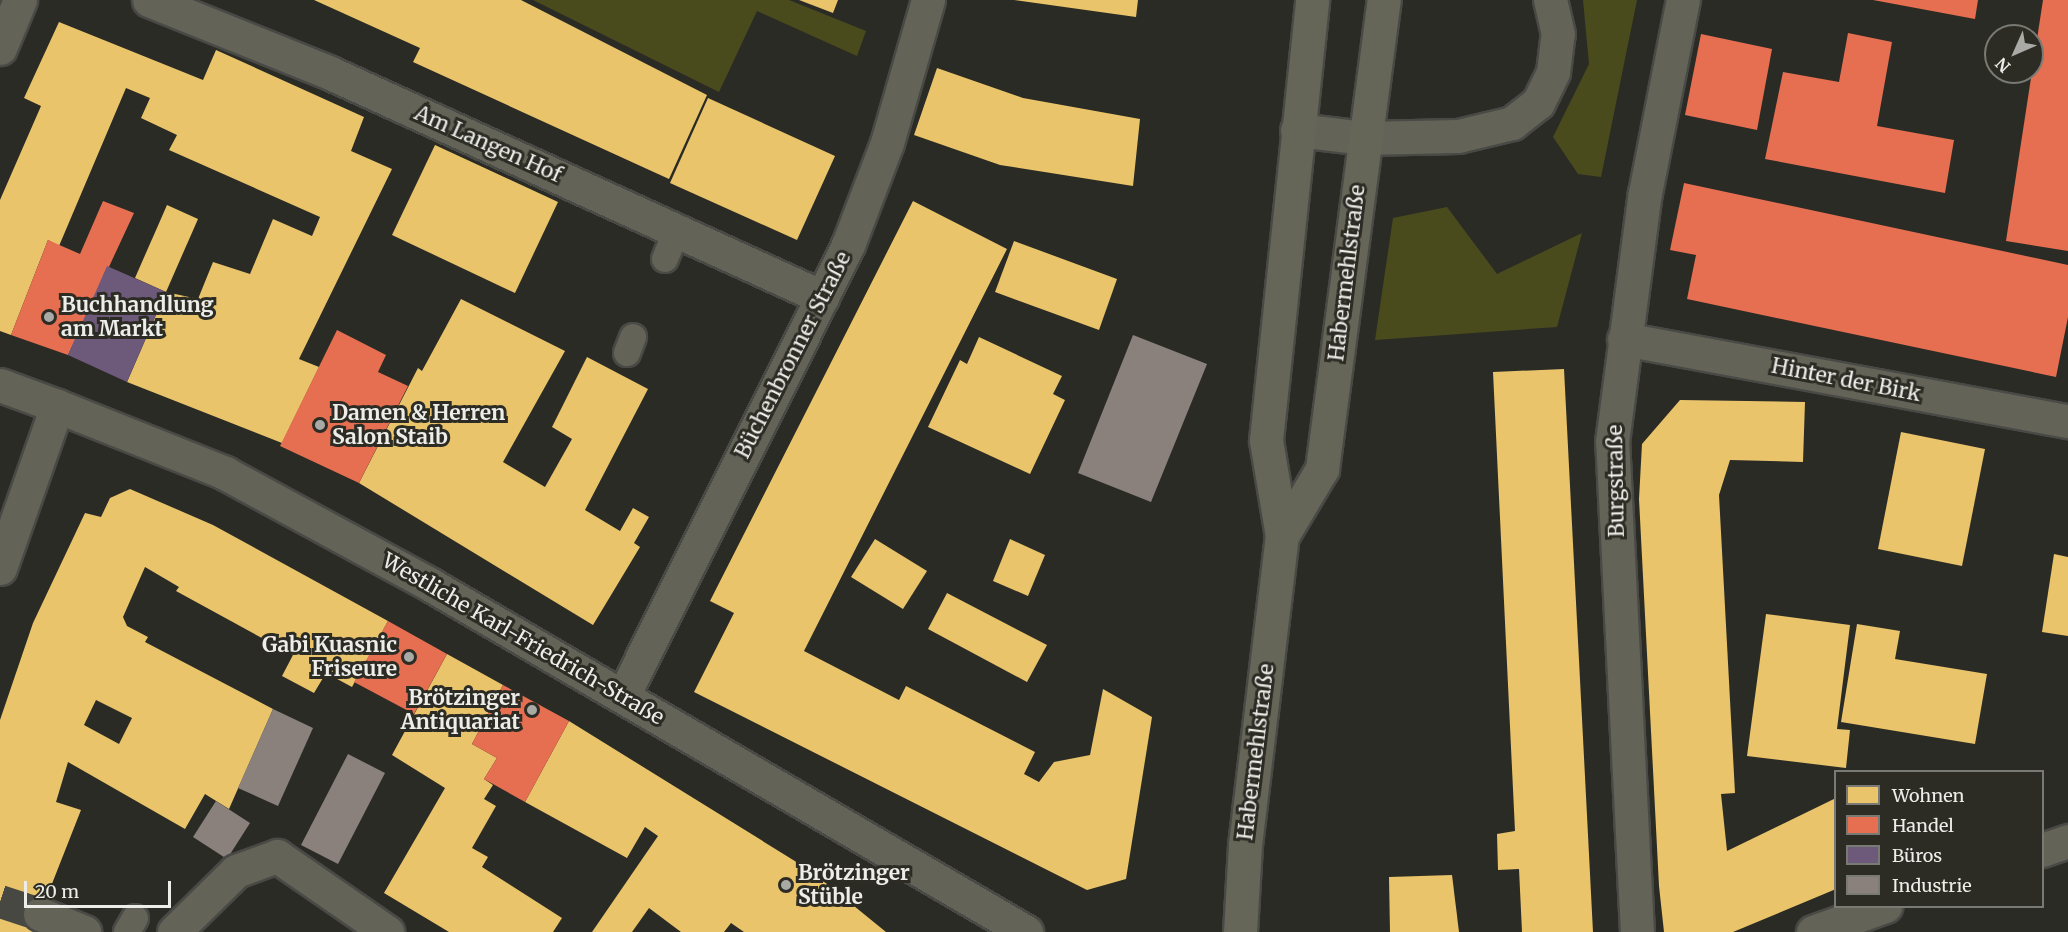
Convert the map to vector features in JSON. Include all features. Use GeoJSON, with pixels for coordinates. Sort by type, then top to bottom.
{"type":"FeatureCollection","features":[{"type":"Feature","properties":{"kind":"main road","name":"Habermehlstraße"},"geometry":{"type":"LineString","coordinates":[[1240,932],[1245,845],[1282,536],[1266,440],[1312,0]]}},
{"type":"Feature","properties":{"kind":"main road","name":"Habermehlstraße"},"geometry":{"type":"LineString","coordinates":[[1282,536],[1322,469],[1384,0]]}},
{"type":"Feature","properties":{"kind":"street"},"geometry":{"type":"LineString","coordinates":[[0,48],[20,0]]}},
{"type":"Feature","properties":{"kind":"street","name":"Am Langen Hof"},"geometry":{"type":"LineString","coordinates":[[149,0],[328,72],[822,297]]}},
{"type":"Feature","properties":{"kind":"street","name":"Büchenbronner Straße"},"geometry":{"type":"LineString","coordinates":[[623,696],[822,297],[887,143],[928,0]]}},
{"type":"Feature","properties":{"kind":"street"},"geometry":{"type":"LineString","coordinates":[[1297,130],[1364,138],[1458,136],[1512,123],[1538,103],[1553,72],[1558,34],[1550,0]]}},
{"type":"Feature","properties":{"kind":"street","name":"Burgstraße"},"geometry":{"type":"LineString","coordinates":[[1637,932],[1612,442],[1624,339],[1683,0]]}},
{"type":"Feature","properties":{"kind":"street","name":"Hinter der Birk"},"geometry":{"type":"LineString","coordinates":[[1624,339],[2068,421]]}},
{"type":"Feature","properties":{"kind":"street","name":"Westliche Karl-Friedrich-Straße"},"geometry":{"type":"LineString","coordinates":[[0,385],[225,473],[623,696],[1026,932]]}},
{"type":"Feature","properties":{"kind":"street"},"geometry":{"type":"LineString","coordinates":[[0,568],[57,406]]}},
{"type":"Feature","properties":{"kind":"street"},"geometry":{"type":"LineString","coordinates":[[2044,850],[2068,841]]}},
{"type":"Feature","properties":{"kind":"street"},"geometry":{"type":"LineString","coordinates":[[174,932],[236,871],[277,856],[387,932]]}},
{"type":"Feature","properties":{"kind":"street"},"geometry":{"type":"LineString","coordinates":[[1813,932],[1879,908]]}},
{"type":"Feature","properties":{"kind":"street"},"geometry":{"type":"LineString","coordinates":[[40,914],[84,932]]}},
{"type":"Feature","properties":{"kind":"lane"},"geometry":{"type":"LineString","coordinates":[[665,259],[677,229]]}},
{"type":"Feature","properties":{"kind":"shaded area"},"geometry":{"type":"Polygon","coordinates":[[[533,0],[789,0],[866,31],[857,56],[757,11],[719,92],[533,0]]]}},
{"type":"Feature","properties":{"kind":"shaded area"},"geometry":{"type":"Polygon","coordinates":[[[1583,0],[1637,0],[1601,177],[1578,174],[1553,137],[1589,64],[1583,0]]]}},
{"type":"Feature","properties":{"kind":"shaded area"},"geometry":{"type":"Polygon","coordinates":[[[1447,207],[1497,274],[1582,233],[1557,327],[1375,340],[1393,218],[1447,207]]]}},
{"type":"Feature","properties":{"kind":"building: Wohnen"},"geometry":{"type":"Polygon","coordinates":[[[314,0],[521,0],[707,95],[669,179],[413,62],[420,48],[314,0]]]}},
{"type":"Feature","properties":{"kind":"building: Wohnen"},"geometry":{"type":"Polygon","coordinates":[[[799,0],[838,0],[833,13],[799,0]]]}},
{"type":"Feature","properties":{"kind":"building: Wohnen"},"geometry":{"type":"Polygon","coordinates":[[[1014,0],[1138,0],[1136,17],[1014,0]]]}},
{"type":"Feature","properties":{"kind":"building: Wohnen"},"geometry":{"type":"Polygon","coordinates":[[[59,22],[203,80],[216,50],[364,117],[351,151],[392,169],[299,359],[319,367],[282,443],[127,382],[166,292],[198,299],[213,262],[250,274],[273,219],[312,236],[320,217],[169,150],[177,135],[141,118],[150,98],[126,88],[59,246],[48,240],[11,335],[0,331],[0,200],[41,106],[24,98],[59,22]]]}},
{"type":"Feature","properties":{"kind":"building: Wohnen"},"geometry":{"type":"Polygon","coordinates":[[[937,68],[1023,98],[1140,119],[1133,186],[1000,165],[914,135],[937,68]]]}},
{"type":"Feature","properties":{"kind":"building: Wohnen"},"geometry":{"type":"Polygon","coordinates":[[[708,98],[835,156],[797,240],[670,183],[708,98]]]}},
{"type":"Feature","properties":{"kind":"building: Wohnen"},"geometry":{"type":"Polygon","coordinates":[[[435,145],[558,202],[515,293],[392,235],[435,145]]]}},
{"type":"Feature","properties":{"kind":"building: Wohnen"},"geometry":{"type":"Polygon","coordinates":[[[913,201],[1007,249],[804,651],[899,700],[906,686],[1035,752],[1024,774],[1039,782],[1054,762],[1090,755],[1103,689],[1152,717],[1126,879],[1087,890],[694,692],[734,613],[710,601],[913,201]]]}},
{"type":"Feature","properties":{"kind":"building: Wohnen"},"geometry":{"type":"Polygon","coordinates":[[[167,205],[198,219],[166,292],[135,278],[167,205]]]}},
{"type":"Feature","properties":{"kind":"building: Wohnen"},"geometry":{"type":"Polygon","coordinates":[[[1014,241],[1117,279],[1099,330],[995,292],[1014,241]]]}},
{"type":"Feature","properties":{"kind":"building: Wohnen"},"geometry":{"type":"Polygon","coordinates":[[[461,299],[565,351],[503,462],[545,487],[572,439],[552,427],[587,357],[648,389],[585,510],[620,531],[633,508],[649,517],[634,543],[640,547],[593,625],[359,483],[418,368],[422,371],[461,299]]]}},
{"type":"Feature","properties":{"kind":"building: Wohnen"},"geometry":{"type":"Polygon","coordinates":[[[979,337],[1062,376],[1053,394],[1065,400],[1030,474],[928,427],[960,360],[967,364],[979,337]]]}},
{"type":"Feature","properties":{"kind":"building: Wohnen"},"geometry":{"type":"Polygon","coordinates":[[[1564,369],[1593,932],[1522,932],[1519,869],[1498,870],[1497,834],[1515,831],[1493,372],[1564,369]]]}},
{"type":"Feature","properties":{"kind":"building: Wohnen"},"geometry":{"type":"Polygon","coordinates":[[[1680,400],[1805,402],[1803,462],[1730,460],[1719,495],[1735,793],[1721,794],[1727,851],[1834,799],[1834,890],[1733,932],[1664,932],[1659,886],[1639,499],[1642,444],[1680,400]]]}},
{"type":"Feature","properties":{"kind":"building: Wohnen"},"geometry":{"type":"Polygon","coordinates":[[[1901,432],[1985,449],[1962,566],[1878,549],[1901,432]]]}},
{"type":"Feature","properties":{"kind":"building: Wohnen"},"geometry":{"type":"Polygon","coordinates":[[[130,489],[213,525],[388,621],[352,687],[326,673],[314,693],[282,676],[293,655],[176,591],[179,587],[145,567],[123,617],[127,626],[148,637],[145,642],[273,709],[229,809],[205,794],[185,829],[68,762],[56,802],[81,810],[33,932],[0,932],[0,720],[33,623],[85,513],[101,517],[110,498],[130,489]],[[96,700],[84,725],[119,744],[132,718],[96,700]]]}},
{"type":"Feature","properties":{"kind":"building: Wohnen"},"geometry":{"type":"Polygon","coordinates":[[[875,539],[927,571],[903,609],[851,577],[875,539]]]}},
{"type":"Feature","properties":{"kind":"building: Wohnen"},"geometry":{"type":"Polygon","coordinates":[[[1010,539],[1045,555],[1028,596],[993,581],[1010,539]]]}},
{"type":"Feature","properties":{"kind":"building: Wohnen"},"geometry":{"type":"Polygon","coordinates":[[[2054,554],[2068,557],[2068,636],[2042,632],[2054,554]]]}},
{"type":"Feature","properties":{"kind":"building: Wohnen"},"geometry":{"type":"Polygon","coordinates":[[[947,593],[1047,645],[1027,682],[928,629],[947,593]]]}},
{"type":"Feature","properties":{"kind":"building: Wohnen"},"geometry":{"type":"Polygon","coordinates":[[[1766,614],[1850,625],[1837,729],[1850,730],[1846,768],[1747,756],[1766,614]]]}},
{"type":"Feature","properties":{"kind":"building: Wohnen"},"geometry":{"type":"Polygon","coordinates":[[[1857,624],[1900,631],[1895,659],[1987,674],[1975,744],[1841,722],[1857,624]]]}},
{"type":"Feature","properties":{"kind":"building: Wohnen"},"geometry":{"type":"Polygon","coordinates":[[[447,654],[503,685],[472,744],[497,758],[484,779],[493,785],[484,799],[496,806],[472,848],[488,857],[482,867],[562,918],[553,932],[449,932],[384,893],[445,788],[392,755],[447,654]]]}},
{"type":"Feature","properties":{"kind":"building: Wohnen"},"geometry":{"type":"Polygon","coordinates":[[[569,721],[811,871],[886,932],[744,932],[731,923],[724,932],[681,932],[649,908],[632,932],[592,932],[658,836],[645,827],[627,858],[525,802],[569,721]]]}},
{"type":"Feature","properties":{"kind":"building: Wohnen"},"geometry":{"type":"Polygon","coordinates":[[[1452,875],[1459,932],[1390,932],[1389,877],[1452,875]]]}},
{"type":"Feature","properties":{"kind":"building: Handel"},"geometry":{"type":"Polygon","coordinates":[[[1873,0],[1978,0],[1975,19],[1873,0]]]}},
{"type":"Feature","properties":{"kind":"building: Handel"},"geometry":{"type":"Polygon","coordinates":[[[2043,0],[2068,0],[2068,251],[2006,241],[2030,84],[2044,84],[2044,24],[2039,24],[2043,0]]]}},
{"type":"Feature","properties":{"kind":"building: Handel"},"geometry":{"type":"Polygon","coordinates":[[[1848,33],[1892,42],[1877,126],[1954,140],[1945,193],[1765,159],[1783,72],[1839,82],[1848,33]]]}},
{"type":"Feature","properties":{"kind":"building: Handel"},"geometry":{"type":"Polygon","coordinates":[[[1701,34],[1772,49],[1757,130],[1685,115],[1701,34]]]}},
{"type":"Feature","properties":{"kind":"building: Handel"},"geometry":{"type":"Polygon","coordinates":[[[1684,183],[2068,265],[2068,317],[2056,377],[1687,299],[1696,255],[1670,250],[1684,183]]]}},
{"type":"Feature","properties":{"kind":"building: Handel"},"geometry":{"type":"Polygon","coordinates":[[[103,201],[134,213],[68,355],[11,335],[48,240],[80,254],[103,201]]]}},
{"type":"Feature","properties":{"kind":"building: Handel"},"geometry":{"type":"Polygon","coordinates":[[[337,330],[386,355],[378,372],[408,386],[359,483],[280,446],[337,330]]]}},
{"type":"Feature","properties":{"kind":"building: Handel"},"geometry":{"type":"Polygon","coordinates":[[[388,621],[447,654],[414,714],[354,682],[388,621]]]}},
{"type":"Feature","properties":{"kind":"building: Handel"},"geometry":{"type":"Polygon","coordinates":[[[503,685],[569,721],[525,802],[484,779],[497,758],[472,744],[503,685]]]}},
{"type":"Feature","properties":{"kind":"building: Büros"},"geometry":{"type":"Polygon","coordinates":[[[107,266],[166,292],[127,382],[68,355],[107,266]]]}},
{"type":"Feature","properties":{"kind":"building: Industrie"},"geometry":{"type":"Polygon","coordinates":[[[1133,335],[1207,364],[1151,502],[1078,473],[1133,335]]]}},
{"type":"Feature","properties":{"kind":"building: Industrie"},"geometry":{"type":"Polygon","coordinates":[[[273,709],[313,728],[278,806],[238,788],[273,709]]]}},
{"type":"Feature","properties":{"kind":"building: Industrie"},"geometry":{"type":"Polygon","coordinates":[[[348,754],[385,773],[338,864],[301,845],[348,754]]]}},
{"type":"Feature","properties":{"kind":"building: Industrie"},"geometry":{"type":"Polygon","coordinates":[[[216,801],[250,823],[227,859],[193,837],[216,801]]]}},
{"type":"Feature","properties":{"kind":"tunnel"},"geometry":{"type":"LineString","coordinates":[[0,901],[40,914]]}},
{"type":"Feature","properties":{"kind":"place","name":"Buchhandlung am Markt"},"geometry":{"type":"Point","coordinates":[49,317]}},
{"type":"Feature","properties":{"kind":"place","name":"Damen & Herren Salon Staib"},"geometry":{"type":"Point","coordinates":[320,425]}},
{"type":"Feature","properties":{"kind":"place","name":"Gabi Kuasnic Friseure"},"geometry":{"type":"Point","coordinates":[409,657]}},
{"type":"Feature","properties":{"kind":"place","name":"Brötzinger Antiquariat"},"geometry":{"type":"Point","coordinates":[532,710]}},
{"type":"Feature","properties":{"kind":"place","name":"Brötzinger Stüble"},"geometry":{"type":"Point","coordinates":[786,885]}}]}
